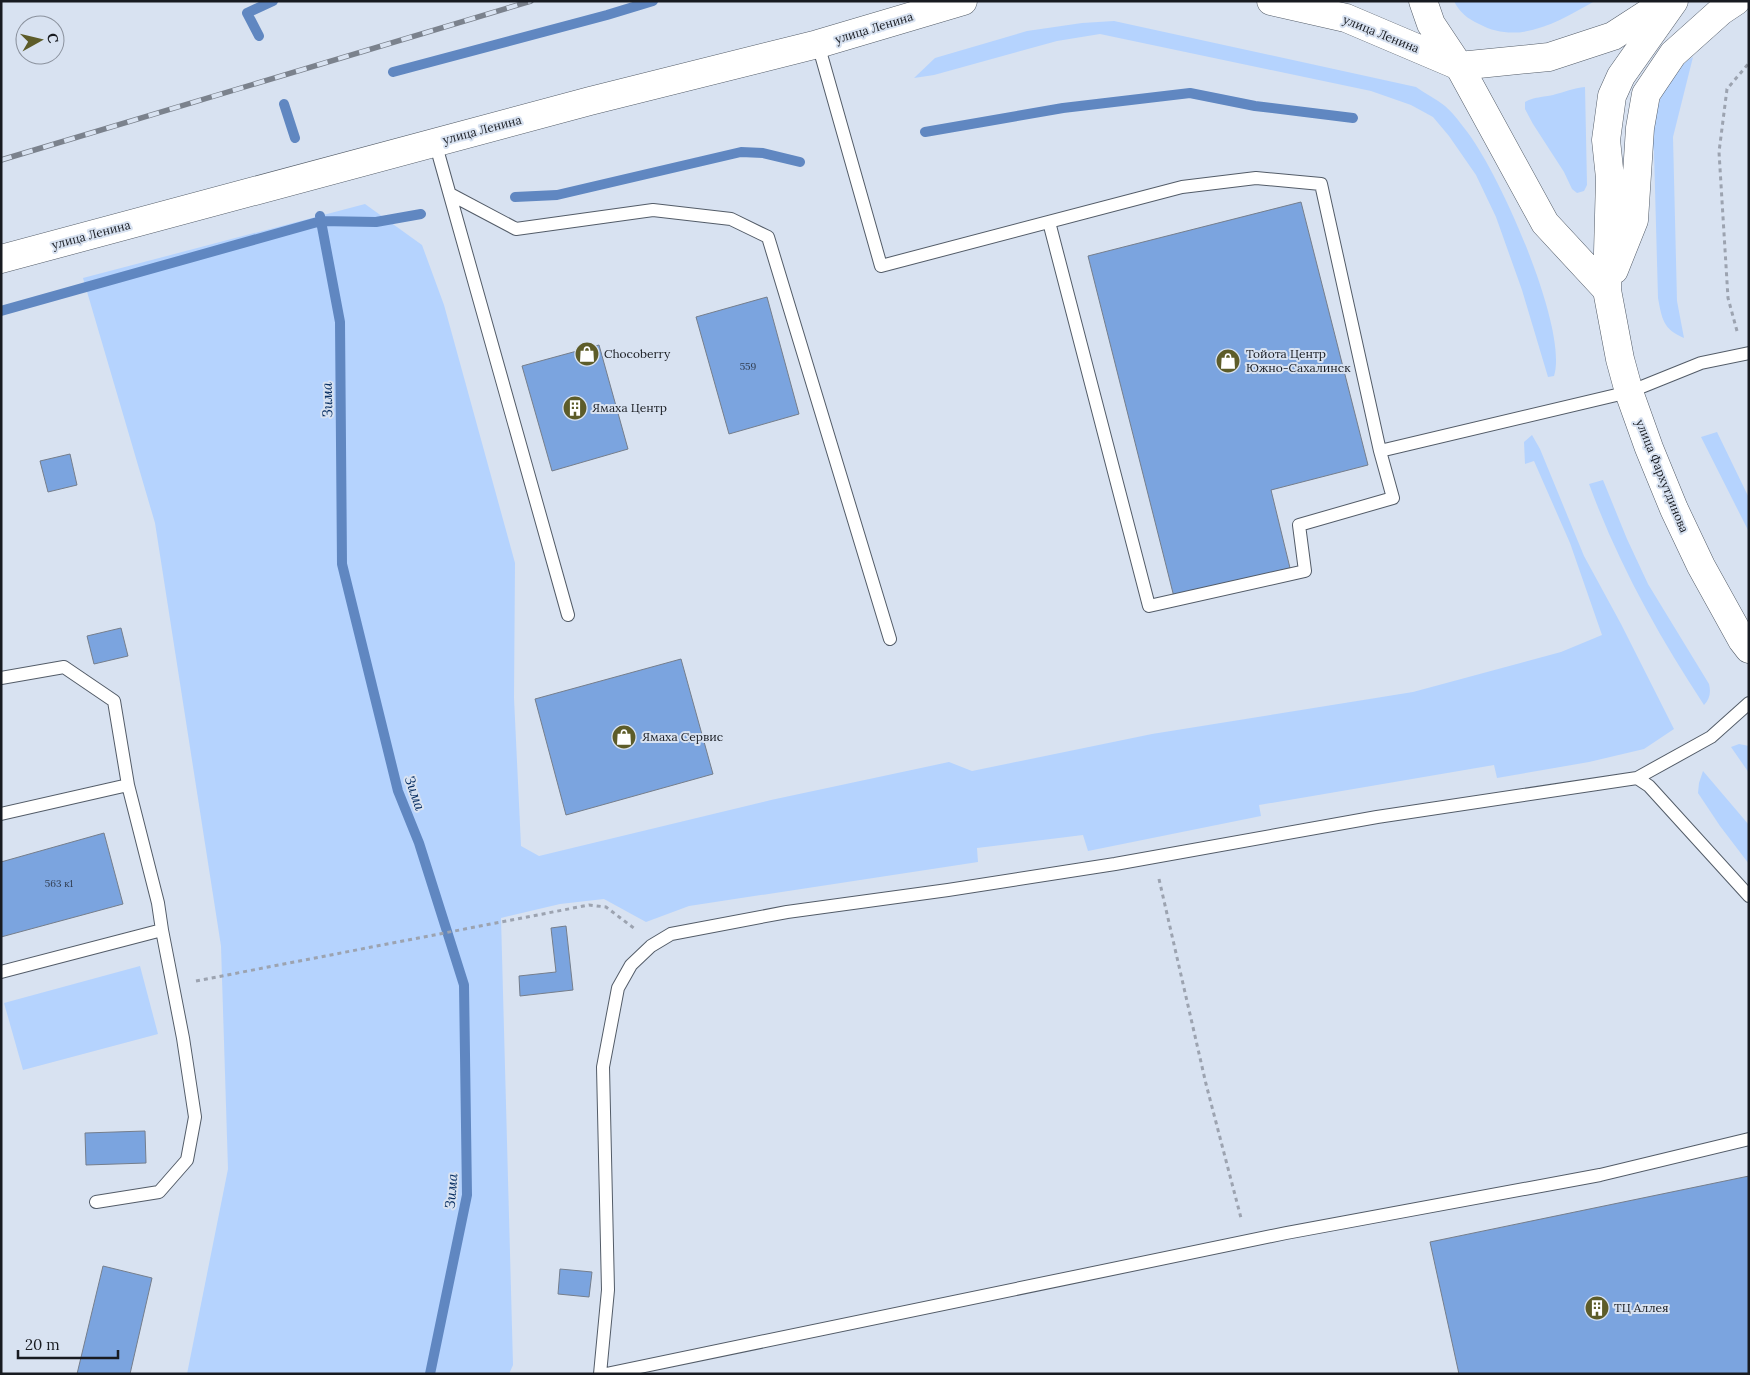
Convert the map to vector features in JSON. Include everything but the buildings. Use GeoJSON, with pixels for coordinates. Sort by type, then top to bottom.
{"type":"FeatureCollection","features":[{"type":"Feature","properties":{"kind":"main road","name":"улица Ленина"},"geometry":{"type":"LineString","coordinates":[[1,259],[590,101],[818,44],[962,1]]}},
{"type":"Feature","properties":{"kind":"main road","name":"улица Ленина"},"geometry":{"type":"LineString","coordinates":[[1271,1],[1346,18],[1459,66]]}},
{"type":"Feature","properties":{"kind":"main road"},"geometry":{"type":"LineString","coordinates":[[1423,1],[1431,24],[1459,66],[1545,223],[1606,290],[1634,220],[1640,128],[1646,94],[1673,54],[1721,11],[1736,1]]}},
{"type":"Feature","properties":{"kind":"main road"},"geometry":{"type":"LineString","coordinates":[[1459,66],[1549,57],[1613,36],[1667,1]]}},
{"type":"Feature","properties":{"kind":"main road","name":"улица Фархутдинова"},"geometry":{"type":"LineString","coordinates":[[1674,1],[1621,76],[1612,96],[1606,140],[1610,178],[1606,290],[1620,359],[1629,392],[1649,448],[1674,509],[1701,566],[1742,640],[1749,649]]}},
{"type":"Feature","properties":{"kind":"lane"},"geometry":{"type":"LineString","coordinates":[[818,44],[881,266],[1182,187],[1256,178],[1321,184],[1380,451],[1393,498],[1299,525],[1305,571],[1149,606],[1049,222]]}},
{"type":"Feature","properties":{"kind":"lane"},"geometry":{"type":"LineString","coordinates":[[435,142],[568,615]]}},
{"type":"Feature","properties":{"kind":"lane"},"geometry":{"type":"LineString","coordinates":[[450,194],[516,229],[653,210],[730,219],[768,237],[890,639]]}},
{"type":"Feature","properties":{"kind":"lane"},"geometry":{"type":"LineString","coordinates":[[1380,451],[1629,392],[1701,363],[1749,353]]}},
{"type":"Feature","properties":{"kind":"lane"},"geometry":{"type":"LineString","coordinates":[[1,678],[64,667],[114,700],[128,785],[158,902],[195,1117],[187,1160],[159,1192],[96,1202]]}},
{"type":"Feature","properties":{"kind":"lane"},"geometry":{"type":"LineString","coordinates":[[600,1374],[608,1290],[603,1067],[618,988],[630,965],[651,946],[671,934],[787,912],[1116,864],[1377,817],[1637,778],[1711,737],[1749,704]]}},
{"type":"Feature","properties":{"kind":"lane"},"geometry":{"type":"LineString","coordinates":[[1637,778],[1649,786],[1749,896]]}},
{"type":"Feature","properties":{"kind":"lane"},"geometry":{"type":"LineString","coordinates":[[1,814],[128,785]]}},
{"type":"Feature","properties":{"kind":"lane"},"geometry":{"type":"LineString","coordinates":[[1,972],[162,930]]}},
{"type":"Feature","properties":{"kind":"lane"},"geometry":{"type":"LineString","coordinates":[[606,1374],[1286,1233],[1600,1175],[1749,1139]]}},
{"type":"Feature","properties":{"kind":"path"},"geometry":{"type":"LineString","coordinates":[[1738,335],[1728,298],[1720,152],[1727,88],[1749,63]]}},
{"type":"Feature","properties":{"kind":"path"},"geometry":{"type":"LineString","coordinates":[[1158,874],[1206,1084],[1242,1223]]}},
{"type":"Feature","properties":{"kind":"path"},"geometry":{"type":"LineString","coordinates":[[173,985],[589,906],[606,907],[636,930],[651,946]]}},
{"type":"Feature","properties":{"kind":"shaded area"},"geometry":{"type":"Polygon","coordinates":[[[1454,1],[1595,1],[1553,23],[1524,32],[1509,32],[1494,30],[1475,22],[1461,12],[1454,1]]]}},
{"type":"Feature","properties":{"kind":"shaded area"},"geometry":{"type":"Polygon","coordinates":[[[1114,21],[1416,87],[1445,106],[1479,149],[1495,177],[1527,249],[1541,287],[1551,323],[1556,353],[1554,376],[1548,377],[1522,290],[1496,217],[1476,175],[1449,136],[1433,117],[1411,105],[1371,91],[1100,34],[1057,41],[934,75],[914,78],[935,58],[1027,31],[1082,23],[1114,21]]]}},
{"type":"Feature","properties":{"kind":"shaded area"},"geometry":{"type":"Polygon","coordinates":[[[1693,57],[1673,137],[1677,301],[1684,338],[1668,327],[1661,312],[1658,298],[1652,131],[1656,109],[1666,88],[1678,70],[1693,57]]]}},
{"type":"Feature","properties":{"kind":"shaded area"},"geometry":{"type":"Polygon","coordinates":[[[1585,87],[1587,185],[1584,191],[1577,193],[1572,189],[1564,172],[1533,124],[1525,109],[1525,102],[1585,87]]]}},
{"type":"Feature","properties":{"kind":"shaded area"},"geometry":{"type":"Polygon","coordinates":[[[365,204],[422,245],[444,305],[515,563],[514,698],[521,846],[539,856],[771,800],[949,762],[972,771],[1152,734],[1413,692],[1561,652],[1602,635],[1570,543],[1534,461],[1525,464],[1524,442],[1532,435],[1540,449],[1584,556],[1674,729],[1644,749],[1589,762],[1497,778],[1494,765],[1259,805],[1261,816],[1088,851],[1083,835],[977,848],[978,862],[689,906],[646,922],[604,899],[560,904],[501,918],[513,1365],[509,1374],[187,1374],[228,1169],[221,946],[155,523],[83,278],[365,204]]]}},
{"type":"Feature","properties":{"kind":"shaded area"},"geometry":{"type":"Polygon","coordinates":[[[1717,432],[1749,498],[1749,532],[1701,437],[1717,432]]]}},
{"type":"Feature","properties":{"kind":"shaded area"},"geometry":{"type":"Polygon","coordinates":[[[1603,480],[1648,584],[1709,684],[1710,695],[1704,705],[1655,625],[1613,542],[1589,484],[1603,480]]]}},
{"type":"Feature","properties":{"kind":"shaded area"},"geometry":{"type":"Polygon","coordinates":[[[1739,744],[1749,746],[1749,773],[1731,747],[1739,744]]]}},
{"type":"Feature","properties":{"kind":"shaded area"},"geometry":{"type":"Polygon","coordinates":[[[1703,771],[1749,825],[1749,864],[1698,793],[1703,771]]]}},
{"type":"Feature","properties":{"kind":"shaded area"},"geometry":{"type":"Polygon","coordinates":[[[140,966],[158,1034],[23,1070],[4,1003],[140,966]]]}},
{"type":"Feature","properties":{"kind":"waterway","name":"Зима"},"geometry":{"type":"LineString","coordinates":[[259,36],[247,13],[273,1]]}},
{"type":"Feature","properties":{"kind":"waterway"},"geometry":{"type":"LineString","coordinates":[[393,72],[653,1]]}},
{"type":"Feature","properties":{"kind":"waterway"},"geometry":{"type":"LineString","coordinates":[[925,132],[1063,108],[1190,93],[1255,106],[1353,118]]}},
{"type":"Feature","properties":{"kind":"waterway","name":"Зима"},"geometry":{"type":"LineString","coordinates":[[284,104],[295,138]]}},
{"type":"Feature","properties":{"kind":"waterway"},"geometry":{"type":"LineString","coordinates":[[515,197],[557,195],[741,152],[763,153],[800,162]]}},
{"type":"Feature","properties":{"kind":"waterway"},"geometry":{"type":"LineString","coordinates":[[1,311],[321,221],[376,222],[421,214]]}},
{"type":"Feature","properties":{"kind":"waterway","name":"Зима"},"geometry":{"type":"LineString","coordinates":[[320,216],[340,322],[342,564],[398,791],[419,843],[464,985],[467,1195],[430,1374]]}},
{"type":"Feature","properties":{"kind":"railway"},"geometry":{"type":"LineString","coordinates":[[1,160],[531,1]]}},
{"type":"Feature","properties":{"kind":"place","name":"Chocoberry"},"geometry":{"type":"Point","coordinates":[587,354]}},
{"type":"Feature","properties":{"kind":"place","name":"Тойота Центр Южно-Сахалинск"},"geometry":{"type":"Point","coordinates":[1228,361]}},
{"type":"Feature","properties":{"kind":"place","name":"Ямаха Центр"},"geometry":{"type":"Point","coordinates":[575,408]}},
{"type":"Feature","properties":{"kind":"place","name":"Ямаха Сервис"},"geometry":{"type":"Point","coordinates":[624,737]}},
{"type":"Feature","properties":{"kind":"place","name":"ТЦ Аллея"},"geometry":{"type":"Point","coordinates":[1597,1308]}}]}
